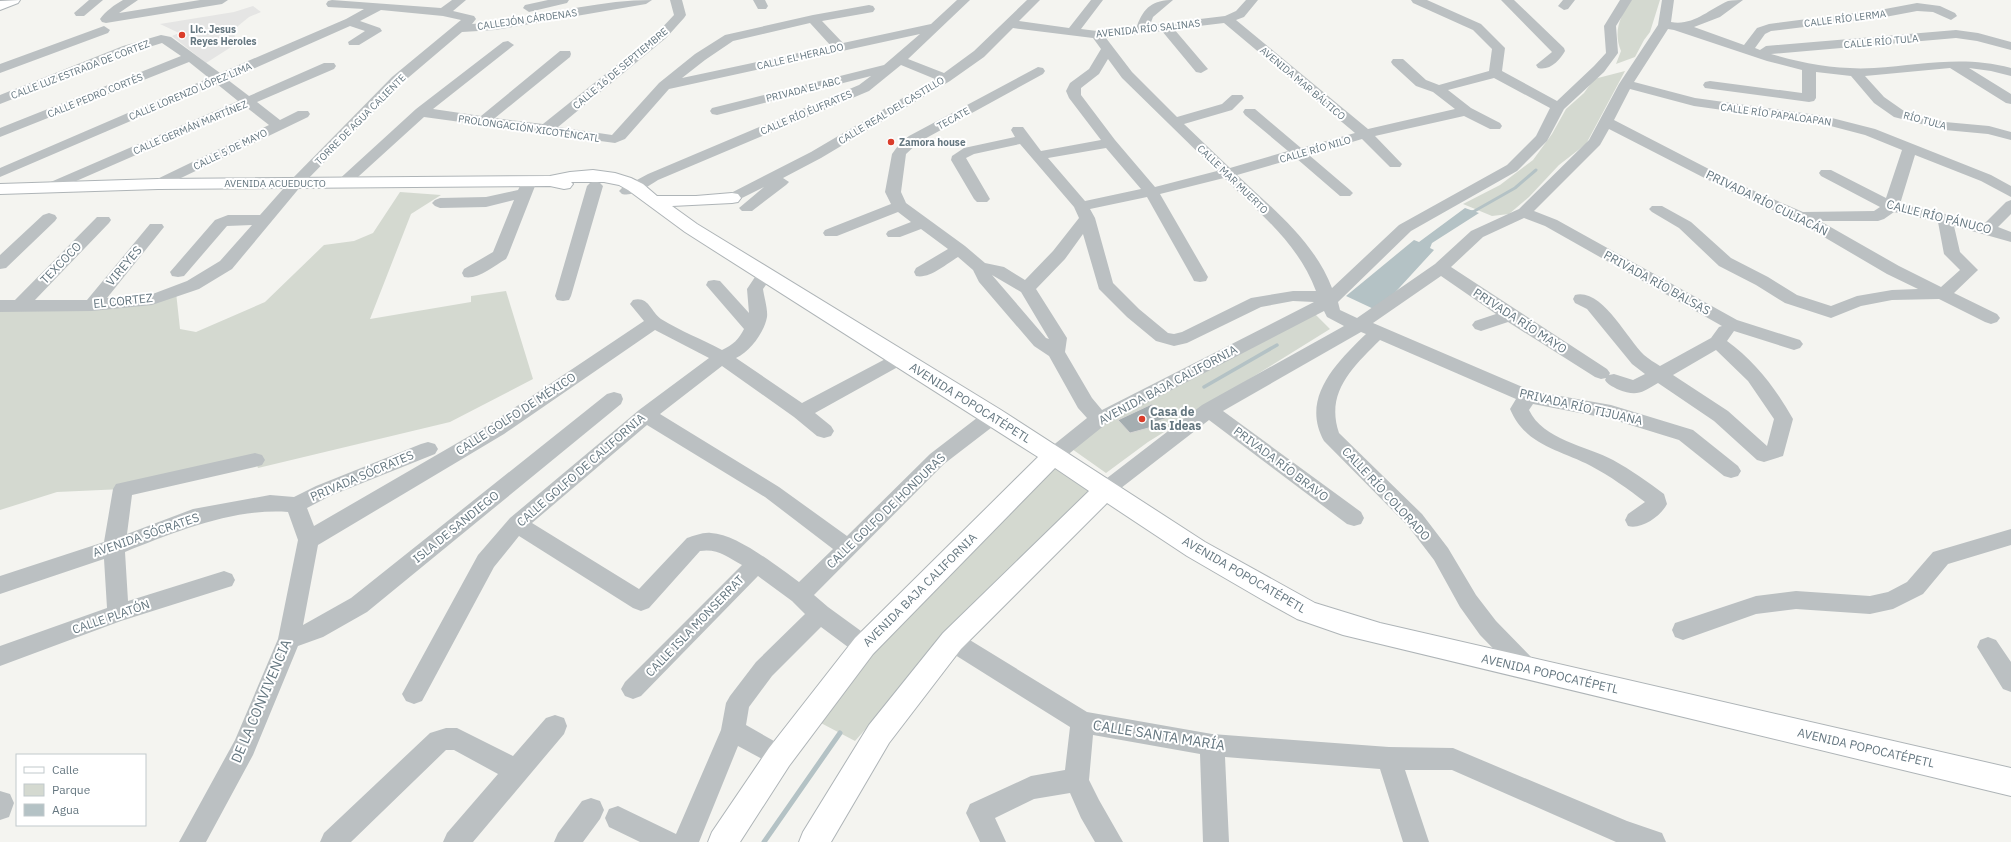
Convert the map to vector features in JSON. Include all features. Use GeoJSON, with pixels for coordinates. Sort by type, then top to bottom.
{"type":"FeatureCollection","features":[{"type":"Feature","properties":{"kind":"main road"},"geometry":{"type":"LineString","coordinates":[[0,6],[13,0]]}},
{"type":"Feature","properties":{"kind":"main road","name":"AVENIDA ACUEDUCTO"},"geometry":{"type":"LineString","coordinates":[[0,189],[158,184],[343,182],[526,187],[568,176],[600,176],[625,182],[691,228]]}},
{"type":"Feature","properties":{"kind":"main road","name":"AVENIDA ACUEDUCTO"},"geometry":{"type":"LineString","coordinates":[[550,181],[639,193]]}},
{"type":"Feature","properties":{"kind":"main road"},"geometry":{"type":"LineString","coordinates":[[639,193],[696,201],[732,198]]}},
{"type":"Feature","properties":{"kind":"main road"},"geometry":{"type":"LineString","coordinates":[[691,228],[732,198]]}},
{"type":"Feature","properties":{"kind":"main road","name":"AVENIDA POPOCATÉPETL"},"geometry":{"type":"LineString","coordinates":[[691,228],[899,359],[993,416],[1196,549],[1306,611],[1343,624],[1528,669],[2011,782]]}},
{"type":"Feature","properties":{"kind":"main road","name":"AVENIDA BAJA CALIFORNIA"},"geometry":{"type":"LineString","coordinates":[[723,842],[779,757],[864,646],[1053,456]]}},
{"type":"Feature","properties":{"kind":"main road"},"geometry":{"type":"LineString","coordinates":[[814,842],[879,734],[952,641],[1105,490]]}},
{"type":"Feature","properties":{"kind":"street"},"geometry":{"type":"LineString","coordinates":[[80,13],[97,0]]}},
{"type":"Feature","properties":{"kind":"street"},"geometry":{"type":"LineString","coordinates":[[105,24],[110,13],[132,0]]}},
{"type":"Feature","properties":{"kind":"street"},"geometry":{"type":"LineString","coordinates":[[0,69],[105,24],[221,0]]}},
{"type":"Feature","properties":{"kind":"street"},"geometry":{"type":"LineString","coordinates":[[443,12],[460,0]]}},
{"type":"Feature","properties":{"kind":"street"},"geometry":{"type":"LineString","coordinates":[[466,23],[563,0]]}},
{"type":"Feature","properties":{"kind":"street","name":"CALLEJÓN CÁRDENAS"},"geometry":{"type":"LineString","coordinates":[[334,2],[443,12],[466,23],[495,26],[646,0]]}},
{"type":"Feature","properties":{"kind":"street","name":"CALLE 16 DE SEPTIEMBRE"},"geometry":{"type":"LineString","coordinates":[[546,129],[662,36],[680,15],[676,0]]}},
{"type":"Feature","properties":{"kind":"street","name":"CALLE RÍO ÉUFRATES"},"geometry":{"type":"LineString","coordinates":[[639,193],[864,88],[936,27],[964,0]]}},
{"type":"Feature","properties":{"kind":"street","name":"CALLE REAL DEL CASTILLO"},"geometry":{"type":"LineString","coordinates":[[732,198],[816,155],[945,78],[979,54],[1012,24],[1034,0]]}},
{"type":"Feature","properties":{"kind":"street"},"geometry":{"type":"LineString","coordinates":[[1072,32],[1097,0]]}},
{"type":"Feature","properties":{"kind":"street"},"geometry":{"type":"LineString","coordinates":[[1142,29],[1147,15],[1167,0]]}},
{"type":"Feature","properties":{"kind":"street","name":"AVENIDA RÍO SALINAS"},"geometry":{"type":"LineString","coordinates":[[1012,24],[1097,35],[1227,19],[1240,14],[1252,0]]}},
{"type":"Feature","properties":{"kind":"street"},"geometry":{"type":"LineString","coordinates":[[1417,0],[1477,27],[1499,48],[1495,73]]}},
{"type":"Feature","properties":{"kind":"street"},"geometry":{"type":"LineString","coordinates":[[1507,0],[1558,50],[1555,57],[1543,65]]}},
{"type":"Feature","properties":{"kind":"street","name":"AVENIDA BAJA CALIFORNIA"},"geometry":{"type":"LineString","coordinates":[[1053,456],[1099,419],[1328,300],[1405,228],[1512,168],[1542,138],[1558,107],[1599,69],[1612,53],[1610,26],[1626,0]]}},
{"type":"Feature","properties":{"kind":"street"},"geometry":{"type":"LineString","coordinates":[[1105,490],[1209,410],[1359,324],[1441,268],[1477,234],[1524,212],[1596,142],[1626,84],[1664,25],[1668,0]]}},
{"type":"Feature","properties":{"kind":"street"},"geometry":{"type":"LineString","coordinates":[[1684,28],[1716,14],[1737,0]]}},
{"type":"Feature","properties":{"kind":"street","name":"CALLE LORENZO LÓPEZ LIMA"},"geometry":{"type":"LineString","coordinates":[[0,173],[350,22],[379,6]]}},
{"type":"Feature","properties":{"kind":"street","name":"CALLE RÍO LERMA"},"geometry":{"type":"LineString","coordinates":[[1749,49],[1763,29],[1787,25],[1885,13],[1916,7],[1936,9],[1951,16]]}},
{"type":"Feature","properties":{"kind":"street","name":"PROLONGACIÓN XICOTÉNCATL"},"geometry":{"type":"LineString","coordinates":[[421,112],[615,139],[620,136],[664,86],[700,57],[729,38],[813,19],[869,9]]}},
{"type":"Feature","properties":{"kind":"street"},"geometry":{"type":"LineString","coordinates":[[813,19],[839,47]]}},
{"type":"Feature","properties":{"kind":"street","name":"AVENIDA MAR BÁLTICO"},"geometry":{"type":"LineString","coordinates":[[1227,19],[1365,134],[1395,164]]}},
{"type":"Feature","properties":{"kind":"street"},"geometry":{"type":"LineString","coordinates":[[350,22],[376,31],[354,42]]}},
{"type":"Feature","properties":{"kind":"street","name":"TORRE DE AGUA CALIENTE"},"geometry":{"type":"LineString","coordinates":[[296,183],[397,80],[466,23]]}},
{"type":"Feature","properties":{"kind":"street"},"geometry":{"type":"LineString","coordinates":[[105,24],[128,49]]}},
{"type":"Feature","properties":{"kind":"street","name":"CALLE RÍO TULA"},"geometry":{"type":"LineString","coordinates":[[1664,25],[1684,28],[1749,49],[1764,50],[1792,50],[1956,34],[2011,46]]}},
{"type":"Feature","properties":{"kind":"street","name":"CALLE EL HERALDO"},"geometry":{"type":"LineString","coordinates":[[664,86],[936,27]]}},
{"type":"Feature","properties":{"kind":"street"},"geometry":{"type":"LineString","coordinates":[[1165,27],[1201,69]]}},
{"type":"Feature","properties":{"kind":"street","name":"CALLE MAR MUERTO"},"geometry":{"type":"LineString","coordinates":[[1097,35],[1127,75],[1293,237],[1308,256],[1319,276],[1333,313],[1346,321],[1359,324]]}},
{"type":"Feature","properties":{"kind":"street","name":"CALLE LUZ ESTRADA DE CORTEZ"},"geometry":{"type":"LineString","coordinates":[[0,100],[128,49],[161,39],[167,40],[190,57]]}},
{"type":"Feature","properties":{"kind":"street"},"geometry":{"type":"LineString","coordinates":[[343,182],[421,112],[508,45]]}},
{"type":"Feature","properties":{"kind":"street"},"geometry":{"type":"LineString","coordinates":[[1108,48],[1094,71],[1075,86],[1073,91],[1076,100],[1151,192],[1200,277]]}},
{"type":"Feature","properties":{"kind":"street"},"geometry":{"type":"LineString","coordinates":[[1749,49],[1809,68],[1855,72],[1954,65],[1987,66],[2011,72]]}},
{"type":"Feature","properties":{"kind":"street"},"geometry":{"type":"LineString","coordinates":[[483,121],[565,54]]}},
{"type":"Feature","properties":{"kind":"street"},"geometry":{"type":"LineString","coordinates":[[190,57],[216,79],[279,126]]}},
{"type":"Feature","properties":{"kind":"street","name":"CALLE PEDRO CORTÉS"},"geometry":{"type":"LineString","coordinates":[[0,133],[190,57]]}},
{"type":"Feature","properties":{"kind":"street"},"geometry":{"type":"LineString","coordinates":[[1398,62],[1421,83],[1438,89],[1466,111],[1494,126]]}},
{"type":"Feature","properties":{"kind":"street"},"geometry":{"type":"LineString","coordinates":[[893,64],[945,78]]}},
{"type":"Feature","properties":{"kind":"street","name":"PRIVADA EL ABC"},"geometry":{"type":"LineString","coordinates":[[717,111],[893,64]]}},
{"type":"Feature","properties":{"kind":"street"},"geometry":{"type":"LineString","coordinates":[[1954,65],[2011,100]]}},
{"type":"Feature","properties":{"kind":"street","name":"CALLE GERMÁN MARTÍNEZ"},"geometry":{"type":"LineString","coordinates":[[51,187],[247,103],[329,66]]}},
{"type":"Feature","properties":{"kind":"street"},"geometry":{"type":"LineString","coordinates":[[1599,69],[1638,67]]}},
{"type":"Feature","properties":{"kind":"street"},"geometry":{"type":"LineString","coordinates":[[1710,85],[1809,98],[1809,68]]}},
{"type":"Feature","properties":{"kind":"street","name":"TECATE"},"geometry":{"type":"LineString","coordinates":[[900,206],[893,192],[899,154],[905,146],[1038,71]]}},
{"type":"Feature","properties":{"kind":"street","name":"RÍO TULA"},"geometry":{"type":"LineString","coordinates":[[1855,72],[1879,100],[1899,114],[1945,126],[1989,130],[2011,136]]}},
{"type":"Feature","properties":{"kind":"street"},"geometry":{"type":"LineString","coordinates":[[1438,89],[1495,73],[1558,107]]}},
{"type":"Feature","properties":{"kind":"street","name":"CALLE RÍO PAPALOAPAN"},"geometry":{"type":"LineString","coordinates":[[1626,84],[1694,102],[1824,120],[1870,132],[1986,178],[2011,192]]}},
{"type":"Feature","properties":{"kind":"street"},"geometry":{"type":"LineString","coordinates":[[1174,122],[1227,107],[1236,98]]}},
{"type":"Feature","properties":{"kind":"street","name":"CALLE RÍO NILO"},"geometry":{"type":"LineString","coordinates":[[1084,212],[1151,192],[1298,154],[1365,134],[1466,111]]}},
{"type":"Feature","properties":{"kind":"street"},"geometry":{"type":"LineString","coordinates":[[1250,112],[1345,193]]}},
{"type":"Feature","properties":{"kind":"street","name":"CALLE 5 DE MAYO"},"geometry":{"type":"LineString","coordinates":[[158,184],[303,114]]}},
{"type":"Feature","properties":{"kind":"street","name":"PRIVADA RÍO CULIACÁN"},"geometry":{"type":"LineString","coordinates":[[1606,122],[1729,185],[1801,216],[1893,270],[1991,318]]}},
{"type":"Feature","properties":{"kind":"street"},"geometry":{"type":"LineString","coordinates":[[982,199],[958,160],[960,156],[969,151],[1020,135],[1084,212],[1105,285],[1133,313],[1162,337],[1174,340],[1187,337],[1257,302],[1293,296],[1328,300]]}},
{"type":"Feature","properties":{"kind":"street"},"geometry":{"type":"LineString","coordinates":[[1037,156],[1110,143]]}},
{"type":"Feature","properties":{"kind":"street"},"geometry":{"type":"LineString","coordinates":[[1801,216],[1878,216],[1891,208],[1910,147]]}},
{"type":"Feature","properties":{"kind":"street"},"geometry":{"type":"LineString","coordinates":[[747,208],[816,155]]}},
{"type":"Feature","properties":{"kind":"street","name":"CALLE RÍO PÁNUCO"},"geometry":{"type":"LineString","coordinates":[[1826,173],[1891,208],[1988,229],[2011,237]]}},
{"type":"Feature","properties":{"kind":"street","name":"EL CORTEZ"},"geometry":{"type":"LineString","coordinates":[[0,306],[92,305],[152,300],[193,286],[226,264],[296,183]]}},
{"type":"Feature","properties":{"kind":"street"},"geometry":{"type":"LineString","coordinates":[[563,296],[595,186]]}},
{"type":"Feature","properties":{"kind":"street"},"geometry":{"type":"LineString","coordinates":[[440,203],[486,202],[526,187]]}},
{"type":"Feature","properties":{"kind":"street"},"geometry":{"type":"LineString","coordinates":[[470,273],[500,255],[526,187]]}},
{"type":"Feature","properties":{"kind":"street"},"geometry":{"type":"LineString","coordinates":[[1988,229],[2011,205]]}},
{"type":"Feature","properties":{"kind":"street"},"geometry":{"type":"LineString","coordinates":[[831,233],[900,206],[959,249],[980,267],[985,278],[1040,342],[1056,352],[1085,403],[1099,419]]}},
{"type":"Feature","properties":{"kind":"street"},"geometry":{"type":"LineString","coordinates":[[1657,209],[1685,225],[1725,262],[1762,281],[1791,299],[1831,312],[1857,301],[1892,295],[1943,294],[1970,270],[1952,254],[1945,220]]}},
{"type":"Feature","properties":{"kind":"street"},"geometry":{"type":"LineString","coordinates":[[1027,288],[1059,256],[1084,212]]}},
{"type":"Feature","properties":{"kind":"street","name":"PRIVADA RÍO BALSAS"},"geometry":{"type":"LineString","coordinates":[[1524,212],[1551,223],[1730,324],[1794,344]]}},
{"type":"Feature","properties":{"kind":"street"},"geometry":{"type":"LineString","coordinates":[[0,264],[49,218]]}},
{"type":"Feature","properties":{"kind":"street","name":"TEXCOCO"},"geometry":{"type":"LineString","coordinates":[[19,306],[103,220]]}},
{"type":"Feature","properties":{"kind":"street"},"geometry":{"type":"LineString","coordinates":[[178,272],[221,223],[228,220],[265,220]]}},
{"type":"Feature","properties":{"kind":"street"},"geometry":{"type":"LineString","coordinates":[[894,234],[922,223]]}},
{"type":"Feature","properties":{"kind":"street","name":"VIREYES"},"geometry":{"type":"LineString","coordinates":[[92,305],[156,227]]}},
{"type":"Feature","properties":{"kind":"street"},"geometry":{"type":"LineString","coordinates":[[922,272],[959,249]]}},
{"type":"Feature","properties":{"kind":"street"},"geometry":{"type":"LineString","coordinates":[[980,267],[998,271],[1027,288],[1058,338],[1056,352]]}},
{"type":"Feature","properties":{"kind":"street","name":"PRIVADA RÍO MAYO"},"geometry":{"type":"LineString","coordinates":[[1441,268],[1510,315],[1602,374],[1634,388],[1717,342],[1730,324]]}},
{"type":"Feature","properties":{"kind":"street","name":"CALLE GOLFO DE CALIFORNIA"},"geometry":{"type":"LineString","coordinates":[[414,694],[486,561],[517,524],[646,415],[722,357],[737,350],[743,345],[758,317],[755,289],[765,275]]}},
{"type":"Feature","properties":{"kind":"street"},"geometry":{"type":"LineString","coordinates":[[714,285],[753,328]]}},
{"type":"Feature","properties":{"kind":"street"},"geometry":{"type":"LineString","coordinates":[[1581,299],[1593,305],[1638,360],[1661,374],[1721,416],[1764,455],[1776,451],[1784,419],[1760,382],[1732,352],[1717,342]]}},
{"type":"Feature","properties":{"kind":"street"},"geometry":{"type":"LineString","coordinates":[[639,304],[654,322],[722,357],[802,412],[824,431]]}},
{"type":"Feature","properties":{"kind":"street"},"geometry":{"type":"LineString","coordinates":[[1481,325],[1510,315]]}},
{"type":"Feature","properties":{"kind":"street","name":"CALLE GOLFO DE MÉXICO"},"geometry":{"type":"LineString","coordinates":[[308,540],[498,429],[654,322]]}},
{"type":"Feature","properties":{"kind":"street","name":"PRIVADA RÍO TIJUANA"},"geometry":{"type":"LineString","coordinates":[[1359,324],[1528,397],[1611,412],[1686,435],[1731,471]]}},
{"type":"Feature","properties":{"kind":"street","name":"CALLE RÍO COLORADO"},"geometry":{"type":"LineString","coordinates":[[1377,333],[1342,368],[1333,383],[1324,412],[1325,424],[1332,436],[1415,520],[1441,554],[1468,601],[1488,628],[1528,669]]}},
{"type":"Feature","properties":{"kind":"street"},"geometry":{"type":"LineString","coordinates":[[802,412],[899,359]]}},
{"type":"Feature","properties":{"kind":"street"},"geometry":{"type":"LineString","coordinates":[[1528,397],[1519,409],[1526,423],[1548,439],[1598,461],[1657,500],[1657,504],[1635,520]]}},
{"type":"Feature","properties":{"kind":"street","name":"ISLA DE SANDIEGO"},"geometry":{"type":"LineString","coordinates":[[289,639],[315,630],[359,606],[614,399]]}},
{"type":"Feature","properties":{"kind":"street","name":"PRIVADA RÍO BRAVO"},"geometry":{"type":"LineString","coordinates":[[1209,410],[1354,518]]}},
{"type":"Feature","properties":{"kind":"street"},"geometry":{"type":"LineString","coordinates":[[646,415],[772,492],[848,548]]}},
{"type":"Feature","properties":{"kind":"street","name":"CALLE GOLFO DE HONDURAS"},"geometry":{"type":"LineString","coordinates":[[800,595],[937,459],[993,416]]}},
{"type":"Feature","properties":{"kind":"street","name":"PRIVADA SÓCRATES"},"geometry":{"type":"LineString","coordinates":[[296,505],[323,491],[428,449]]}},
{"type":"Feature","properties":{"kind":"street"},"geometry":{"type":"LineString","coordinates":[[118,613],[114,547],[123,489],[255,460]]}},
{"type":"Feature","properties":{"kind":"street","name":"AVENIDA SÓCRATES"},"geometry":{"type":"LineString","coordinates":[[0,585],[114,547],[193,517],[270,503],[296,505]]}},
{"type":"Feature","properties":{"kind":"street","name":"DE LA CONVIVENCIA"},"geometry":{"type":"LineString","coordinates":[[192,842],[244,747],[289,639],[308,540],[296,505]]}},
{"type":"Feature","properties":{"kind":"street"},"geometry":{"type":"LineString","coordinates":[[517,524],[640,602],[694,544],[711,541],[727,546],[757,563],[800,595],[820,614],[864,646]]}},
{"type":"Feature","properties":{"kind":"street"},"geometry":{"type":"LineString","coordinates":[[1683,630],[1756,605],[1796,600],[1870,605],[1893,600],[1914,588],[1941,558],[2009,540]]}},
{"type":"Feature","properties":{"kind":"street","name":"CALLE ISLA MONSERRAT"},"geometry":{"type":"LineString","coordinates":[[633,689],[757,563]]}},
{"type":"Feature","properties":{"kind":"street","name":"CALLE PLATÓN"},"geometry":{"type":"LineString","coordinates":[[0,656],[118,613],[224,580]]}},
{"type":"Feature","properties":{"kind":"street"},"geometry":{"type":"LineString","coordinates":[[686,842],[733,730],[738,703],[764,669],[820,614]]}},
{"type":"Feature","properties":{"kind":"street","name":"CALLE SANTA MARÍA"},"geometry":{"type":"LineString","coordinates":[[952,641],[1082,722],[1212,745],[1389,758],[1453,759],[1625,834],[1653,842]]}},
{"type":"Feature","properties":{"kind":"street"},"geometry":{"type":"LineString","coordinates":[[1988,647],[2011,682]]}},
{"type":"Feature","properties":{"kind":"street"},"geometry":{"type":"LineString","coordinates":[[1082,722],[1077,780],[1090,810],[1110,842]]}},
{"type":"Feature","properties":{"kind":"street"},"geometry":{"type":"LineString","coordinates":[[456,842],[555,726]]}},
{"type":"Feature","properties":{"kind":"street"},"geometry":{"type":"LineString","coordinates":[[733,730],[779,757]]}},
{"type":"Feature","properties":{"kind":"street"},"geometry":{"type":"LineString","coordinates":[[333,842],[439,741],[446,739],[457,739],[517,771]]}},
{"type":"Feature","properties":{"kind":"street"},"geometry":{"type":"LineString","coordinates":[[1212,745],[1216,842]]}},
{"type":"Feature","properties":{"kind":"street"},"geometry":{"type":"LineString","coordinates":[[1389,758],[1416,842]]}},
{"type":"Feature","properties":{"kind":"street"},"geometry":{"type":"LineString","coordinates":[[993,842],[979,813],[1031,788],[1077,780]]}},
{"type":"Feature","properties":{"kind":"street"},"geometry":{"type":"LineString","coordinates":[[567,842],[591,810]]}},
{"type":"Feature","properties":{"kind":"street"},"geometry":{"type":"LineString","coordinates":[[618,818],[667,842]]}},
{"type":"Feature","properties":{"kind":"shaded area"},"geometry":{"type":"Polygon","coordinates":[[[253,6],[261,12],[249,17],[238,26],[234,32],[236,44],[206,63],[172,36],[179,33],[160,24],[234,12],[253,6]]]}},
{"type":"Feature","properties":{"kind":"green space"},"geometry":{"type":"Polygon","coordinates":[[[1630,0],[1660,0],[1650,32],[1635,57],[1616,64],[1621,51],[1618,37],[1619,25],[1630,0]]]}},
{"type":"Feature","properties":{"kind":"green space"},"geometry":{"type":"Polygon","coordinates":[[[1625,71],[1586,144],[1559,165],[1529,197],[1509,214],[1492,216],[1463,204],[1500,185],[1533,160],[1552,134],[1566,109],[1584,93],[1594,79],[1625,71]]]}},
{"type":"Feature","properties":{"kind":"green space"},"geometry":{"type":"Polygon","coordinates":[[[400,192],[441,195],[411,214],[370,319],[471,302],[471,296],[506,291],[533,379],[450,422],[258,468],[255,460],[123,489],[57,492],[0,510],[0,306],[92,305],[176,292],[180,329],[196,332],[265,302],[324,245],[354,241],[373,233],[400,192]]]}},
{"type":"Feature","properties":{"kind":"green space"},"geometry":{"type":"Polygon","coordinates":[[[1315,314],[1330,329],[1148,442],[1106,473],[1072,449],[1109,421],[1315,314]]]}},
{"type":"Feature","properties":{"kind":"green space"},"geometry":{"type":"Polygon","coordinates":[[[1058,466],[1085,482],[1088,494],[939,646],[855,741],[819,722],[868,657],[1050,467],[1058,466]]]}},
{"type":"Feature","properties":{"kind":"water"},"geometry":{"type":"Polygon","coordinates":[[[1465,208],[1479,213],[1432,243],[1430,248],[1434,250],[1378,311],[1346,296],[1414,240],[1419,242],[1465,208]]]}},
{"type":"Feature","properties":{"kind":"building","name":"Casa de las Ideas"},"geometry":{"type":"Polygon","coordinates":[[[1152,404],[1167,418],[1152,423],[1156,426],[1130,433],[1118,420],[1152,404]]]}},
{"type":"Feature","properties":{"kind":"waterway"},"geometry":{"type":"LineString","coordinates":[[1471,213],[1515,188],[1536,170]]}},
{"type":"Feature","properties":{"kind":"waterway"},"geometry":{"type":"LineString","coordinates":[[1204,387],[1277,345]]}},
{"type":"Feature","properties":{"kind":"waterway"},"geometry":{"type":"LineString","coordinates":[[764,842],[840,733]]}},
{"type":"Feature","properties":{"kind":"place","name":"Lic. Jesus Reyes Heroles"},"geometry":{"type":"Point","coordinates":[182,35]}},
{"type":"Feature","properties":{"kind":"place","name":"Zamora house"},"geometry":{"type":"Point","coordinates":[891,142]}},
{"type":"Feature","properties":{"kind":"place","name":"Casa de las Ideas"},"geometry":{"type":"Point","coordinates":[1142,419]}}]}
